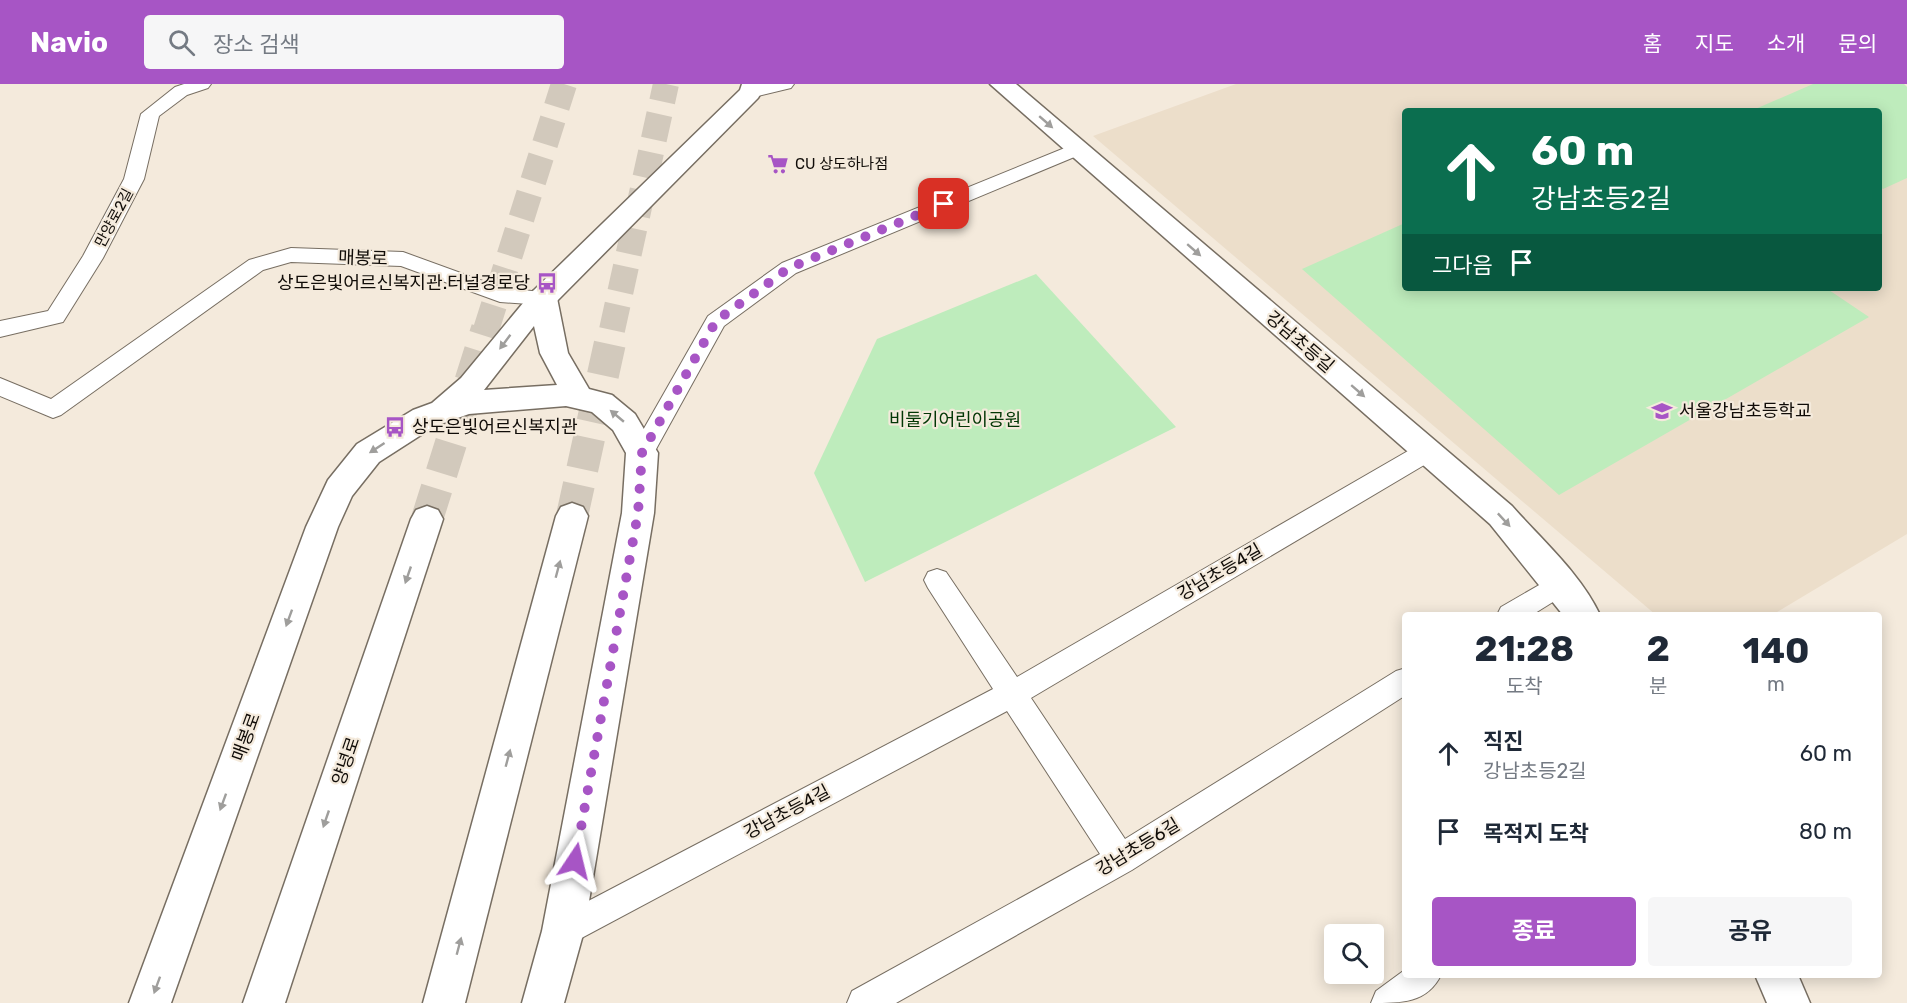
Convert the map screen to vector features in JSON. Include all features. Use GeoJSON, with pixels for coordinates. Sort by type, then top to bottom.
{"type":"FeatureCollection","features":[{"type":"Feature","properties":{"kind":"street","name":"강남초등길"},"geometry":{"type":"LineString","coordinates":[[1002,84],[1501,515],[1581,612]]}},
{"type":"Feature","properties":{"kind":"street"},"geometry":{"type":"LineString","coordinates":[[438,413],[471,386],[543,298],[752,88]]}},
{"type":"Feature","properties":{"kind":"street"},"geometry":{"type":"LineString","coordinates":[[543,298],[554,353],[579,398]]}},
{"type":"Feature","properties":{"kind":"street","name":"매봉로"},"geometry":{"type":"LineString","coordinates":[[150,1003],[322,527],[339,489],[368,453],[424,418],[466,403],[566,395],[600,403],[624,422],[642,453]]}},
{"type":"Feature","properties":{"kind":"street"},"geometry":{"type":"LineString","coordinates":[[543,1003],[563,931],[638,513],[642,453]]}},
{"type":"Feature","properties":{"kind":"street"},"geometry":{"type":"LineString","coordinates":[[444,1003],[572,516]]}},
{"type":"Feature","properties":{"kind":"street","name":"양녕로"},"geometry":{"type":"LineString","coordinates":[[264,1003],[427,519]]}},
{"type":"Feature","properties":{"kind":"street"},"geometry":{"type":"LineString","coordinates":[[1777,978],[1789,1003]]}},
{"type":"Feature","properties":{"kind":"lane","name":"만양로2길"},"geometry":{"type":"LineString","coordinates":[[0,329],[55,317],[93,258],[134,179],[150,114],[181,91],[202,84]]}},
{"type":"Feature","properties":{"kind":"lane"},"geometry":{"type":"LineString","coordinates":[[752,88],[785,84]]}},
{"type":"Feature","properties":{"kind":"lane"},"geometry":{"type":"LineString","coordinates":[[642,453],[716,321],[789,268],[1077,149]]}},
{"type":"Feature","properties":{"kind":"lane","name":"매봉로"},"geometry":{"type":"LineString","coordinates":[[0,387],[53,409],[256,265],[291,255],[404,259],[500,295],[543,298]]}},
{"type":"Feature","properties":{"kind":"lane","name":"강남초등4길"},"geometry":{"type":"LineString","coordinates":[[563,931],[1012,694],[1428,451]]}},
{"type":"Feature","properties":{"kind":"lane"},"geometry":{"type":"LineString","coordinates":[[937,580],[1121,859]]}},
{"type":"Feature","properties":{"kind":"lane"},"geometry":{"type":"LineString","coordinates":[[1515,612],[1560,584]]}},
{"type":"Feature","properties":{"kind":"lane","name":"강남초등6길"},"geometry":{"type":"LineString","coordinates":[[864,1003],[1121,859],[1402,683]]}},
{"type":"Feature","properties":{"kind":"lane"},"geometry":{"type":"LineString","coordinates":[[1389,1003],[1421,978]]}},
{"type":"Feature","properties":{"kind":"shaded area","name":"서울강남초등학교"},"geometry":{"type":"Polygon","coordinates":[[[1236,84],[1904,84],[1907,87],[1907,534],[1777,612],[1652,612],[1093,136],[1236,84]]]}},
{"type":"Feature","properties":{"kind":"green space"},"geometry":{"type":"Polygon","coordinates":[[[1813,84],[1904,84],[1907,87],[1907,178],[1882,188],[1882,108],[1758,108],[1813,84]]]}},
{"type":"Feature","properties":{"kind":"green space"},"geometry":{"type":"Polygon","coordinates":[[[1402,224],[1402,291],[1830,291],[1869,317],[1559,495],[1302,269],[1402,224]]]}},
{"type":"Feature","properties":{"kind":"green space","name":"비둘기어린이공원"},"geometry":{"type":"Polygon","coordinates":[[[1036,274],[1176,427],[865,582],[814,473],[877,339],[1036,274]]]}},
{"type":"Feature","properties":{"kind":"tunnel"},"geometry":{"type":"LineString","coordinates":[[486,330],[564,84]]}},
{"type":"Feature","properties":{"kind":"tunnel"},"geometry":{"type":"LineString","coordinates":[[612,330],[666,84]]}},
{"type":"Feature","properties":{"kind":"tunnel"},"geometry":{"type":"LineString","coordinates":[[427,519],[487,329]]}},
{"type":"Feature","properties":{"kind":"tunnel"},"geometry":{"type":"LineString","coordinates":[[572,516],[613,329]]}},
{"type":"Feature","properties":{"kind":"place","name":"CU 상도하나점"},"geometry":{"type":"Point","coordinates":[778,164]}},
{"type":"Feature","properties":{"kind":"place","name":"상도은빛어르신복지관.터널경로당"},"geometry":{"type":"Point","coordinates":[547,283]}},
{"type":"Feature","properties":{"kind":"place","name":"서울강남초등학교"},"geometry":{"type":"Point","coordinates":[1662,411]}},
{"type":"Feature","properties":{"kind":"place","name":"상도은빛어르신복지관"},"geometry":{"type":"Point","coordinates":[395,427]}},
{"type":"Feature","properties":{"kind":"route"},"geometry":{"type":"LineString","coordinates":[[575,861],[638,513],[642,453],[716,321],[789,268],[944,204]]}}]}
